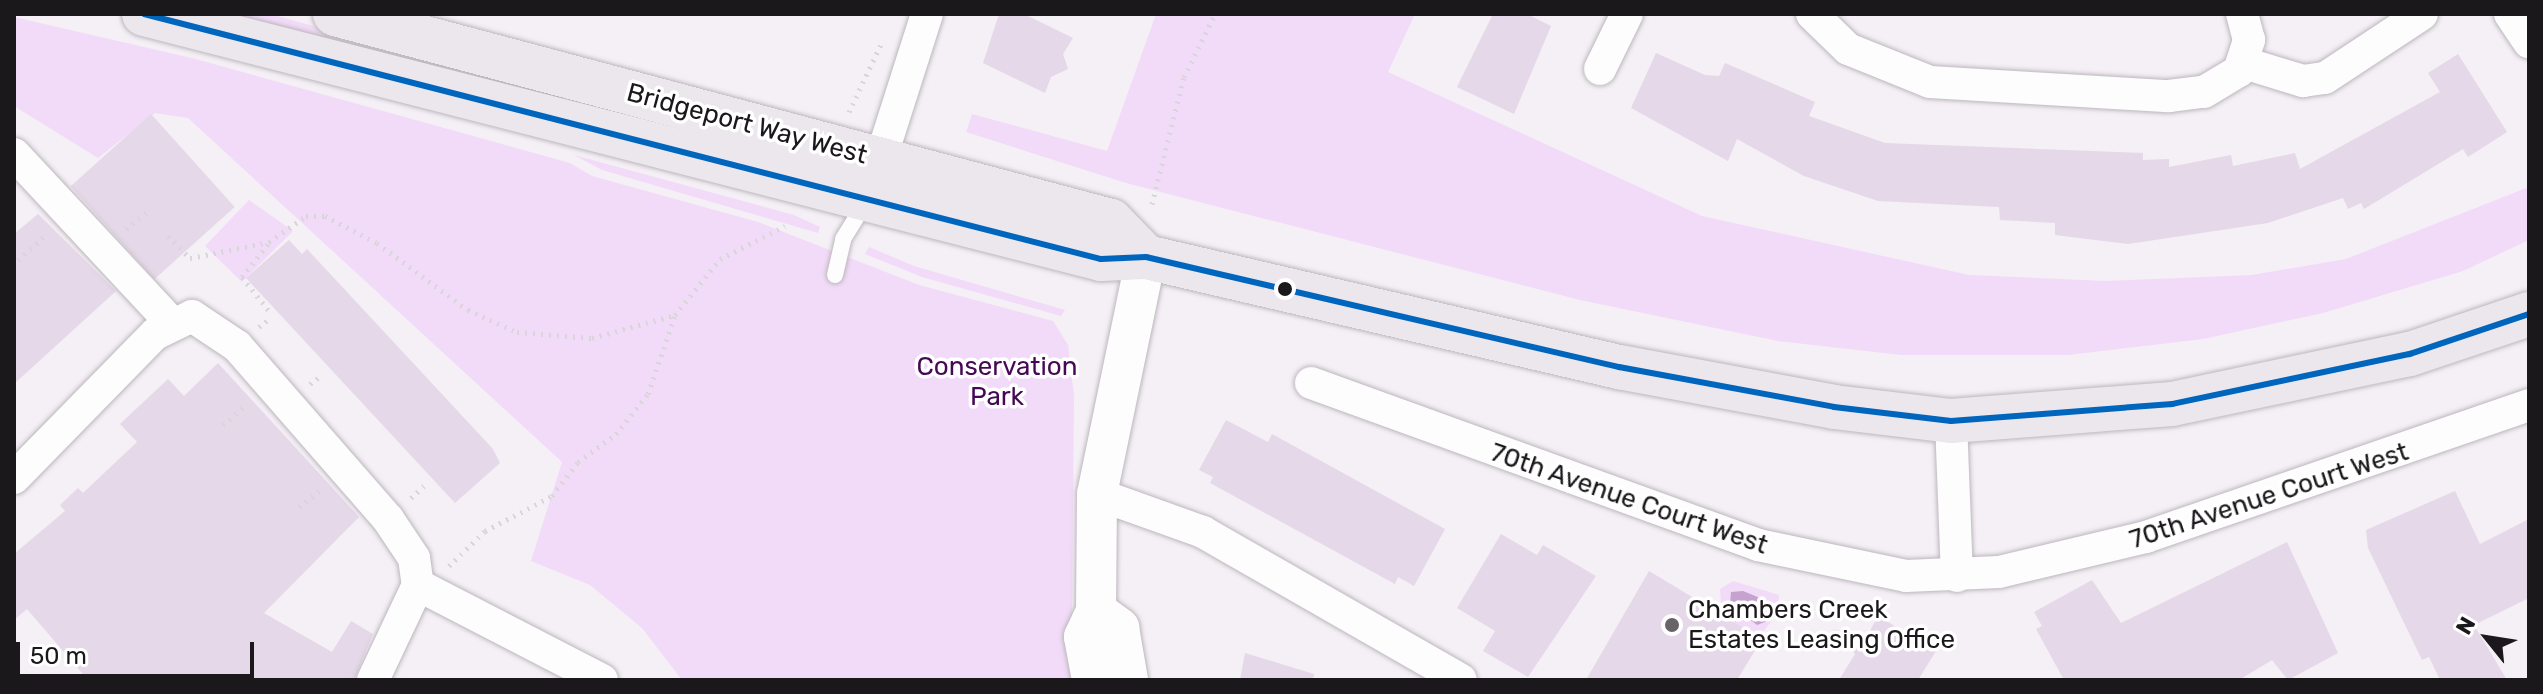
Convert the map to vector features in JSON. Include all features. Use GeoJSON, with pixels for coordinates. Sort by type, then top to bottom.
{"type":"FeatureCollection","features":[{"type":"Feature","properties":{"kind":"main road","name":"Bridgeport Way West"},"geometry":{"type":"LineString","coordinates":[[144,14],[866,202],[1101,259],[1146,257],[1728,391],[1951,421],[2172,404],[2272,388],[2529,314]]}},
{"type":"Feature","properties":{"kind":"main road","name":"Bridgeport Way West"},"geometry":{"type":"LineString","coordinates":[[335,14],[1111,221],[1146,257]]}},
{"type":"Feature","properties":{"kind":"street"},"geometry":{"type":"LineString","coordinates":[[866,202],[927,14]]}},
{"type":"Feature","properties":{"kind":"street"},"geometry":{"type":"LineString","coordinates":[[1600,69],[1627,14]]}},
{"type":"Feature","properties":{"kind":"street"},"geometry":{"type":"LineString","coordinates":[[1812,14],[1848,49],[1930,82],[2186,95],[2216,87],[2244,63],[2249,40],[2242,14]]}},
{"type":"Feature","properties":{"kind":"street"},"geometry":{"type":"LineString","coordinates":[[2244,63],[2284,77],[2325,78],[2422,14]]}},
{"type":"Feature","properties":{"kind":"street"},"geometry":{"type":"LineString","coordinates":[[2510,14],[2529,42]]}},
{"type":"Feature","properties":{"kind":"street"},"geometry":{"type":"LineString","coordinates":[[14,154],[170,321]]}},
{"type":"Feature","properties":{"kind":"street"},"geometry":{"type":"LineString","coordinates":[[1092,680],[1084,637],[1096,611],[1097,494],[1146,257]]}},
{"type":"Feature","properties":{"kind":"street"},"geometry":{"type":"LineString","coordinates":[[14,478],[170,321],[201,319],[237,346],[391,523],[414,558],[418,585],[373,680]]}},
{"type":"Feature","properties":{"kind":"street","name":"70th Avenue Court West"},"geometry":{"type":"LineString","coordinates":[[1311,383],[1773,550],[1845,569],[1957,576],[2037,566],[2146,537],[2529,405]]}},
{"type":"Feature","properties":{"kind":"street"},"geometry":{"type":"LineString","coordinates":[[1951,421],[1957,576]]}},
{"type":"Feature","properties":{"kind":"street"},"geometry":{"type":"LineString","coordinates":[[1097,494],[1203,532],[1461,680]]}},
{"type":"Feature","properties":{"kind":"street"},"geometry":{"type":"LineString","coordinates":[[418,585],[602,680]]}},
{"type":"Feature","properties":{"kind":"street"},"geometry":{"type":"LineString","coordinates":[[1096,611],[1119,628],[1128,680]]}},
{"type":"Feature","properties":{"kind":"lane"},"geometry":{"type":"LineString","coordinates":[[835,275],[843,239],[866,202]]}},
{"type":"Feature","properties":{"kind":"path"},"geometry":{"type":"LineString","coordinates":[[1152,204],[1184,77],[1215,14]]}},
{"type":"Feature","properties":{"kind":"path"},"geometry":{"type":"LineString","coordinates":[[834,118],[857,103],[884,36]]}},
{"type":"Feature","properties":{"kind":"path"},"geometry":{"type":"LineString","coordinates":[[134,222],[147,212]]}},
{"type":"Feature","properties":{"kind":"path"},"geometry":{"type":"LineString","coordinates":[[262,324],[270,315],[242,277],[269,242],[306,216],[325,216],[377,243],[468,310],[517,332],[592,338],[675,315]]}},
{"type":"Feature","properties":{"kind":"path"},"geometry":{"type":"LineString","coordinates":[[475,541],[552,496],[578,462],[616,434],[648,394],[675,315],[720,259],[785,226]]}},
{"type":"Feature","properties":{"kind":"path"},"geometry":{"type":"LineString","coordinates":[[168,236],[190,258],[269,242]]}},
{"type":"Feature","properties":{"kind":"path"},"geometry":{"type":"LineString","coordinates":[[18,260],[31,247]]}},
{"type":"Feature","properties":{"kind":"path"},"geometry":{"type":"LineString","coordinates":[[315,380],[322,375]]}},
{"type":"Feature","properties":{"kind":"path"},"geometry":{"type":"LineString","coordinates":[[223,425],[230,420]]}},
{"type":"Feature","properties":{"kind":"path"},"geometry":{"type":"LineString","coordinates":[[418,491],[425,485]]}},
{"type":"Feature","properties":{"kind":"path"},"geometry":{"type":"LineString","coordinates":[[299,507],[306,501]]}},
{"type":"Feature","properties":{"kind":"green space"},"geometry":{"type":"Polygon","coordinates":[[[219,14],[270,14],[657,121],[648,121],[219,14]]]}},
{"type":"Feature","properties":{"kind":"green space"},"geometry":{"type":"Polygon","coordinates":[[[1156,14],[1415,14],[1388,72],[1702,216],[1969,275],[2105,281],[2252,275],[2346,259],[2529,187],[2529,240],[2463,271],[2323,313],[2203,339],[2068,355],[1901,355],[1778,341],[1580,300],[1126,183],[966,132],[972,114],[1107,151],[1156,14]]]}},
{"type":"Feature","properties":{"kind":"green space","name":"Conservation Park"},"geometry":{"type":"Polygon","coordinates":[[[14,17],[196,59],[570,163],[592,176],[758,222],[919,285],[1053,321],[1068,345],[1074,396],[1072,618],[1082,680],[682,680],[642,628],[590,585],[531,561],[562,462],[188,118],[155,113],[98,158],[14,106],[14,17]]]}},
{"type":"Feature","properties":{"kind":"green space"},"geometry":{"type":"Polygon","coordinates":[[[574,155],[794,215],[820,227],[818,233],[602,170],[574,155]]]}},
{"type":"Feature","properties":{"kind":"green space"},"geometry":{"type":"Polygon","coordinates":[[[249,200],[293,231],[242,282],[205,246],[249,200]]]}},
{"type":"Feature","properties":{"kind":"green space"},"geometry":{"type":"Polygon","coordinates":[[[869,247],[914,266],[1065,310],[1061,316],[922,277],[865,254],[869,247]]]}},
{"type":"Feature","properties":{"kind":"green space"},"geometry":{"type":"Polygon","coordinates":[[[1733,581],[1779,595],[1778,613],[1759,637],[1722,616],[1720,589],[1733,581]]]}},
{"type":"Feature","properties":{"kind":"shaded area"},"geometry":{"type":"Polygon","coordinates":[[[1743,591],[1770,602],[1770,620],[1757,625],[1730,604],[1731,592],[1743,591]]]}},
{"type":"Feature","properties":{"kind":"building"},"geometry":{"type":"Polygon","coordinates":[[[999,14],[1024,14],[1073,38],[1063,54],[1068,69],[1051,77],[1045,93],[983,63],[999,14]]]}},
{"type":"Feature","properties":{"kind":"building"},"geometry":{"type":"Polygon","coordinates":[[[1493,14],[1527,14],[1551,26],[1514,114],[1457,87],[1493,14]]]}},
{"type":"Feature","properties":{"kind":"building"},"geometry":{"type":"Polygon","coordinates":[[[1656,53],[1705,75],[1719,76],[1725,63],[1815,102],[1809,116],[1885,143],[2143,153],[2143,160],[2169,159],[2169,167],[2231,155],[2233,166],[2295,153],[2300,169],[2440,92],[2428,73],[2458,54],[2507,132],[2468,157],[2463,149],[2364,209],[2361,203],[2348,209],[2343,198],[2268,223],[2128,244],[2055,235],[2055,223],[2000,220],[1999,207],[1878,201],[1804,176],[1737,139],[1728,161],[1631,108],[1656,53]]]}},
{"type":"Feature","properties":{"kind":"building"},"geometry":{"type":"Polygon","coordinates":[[[151,114],[235,207],[154,279],[71,186],[151,114]]]}},
{"type":"Feature","properties":{"kind":"building"},"geometry":{"type":"Polygon","coordinates":[[[38,214],[116,291],[14,384],[14,234],[38,214]]]}},
{"type":"Feature","properties":{"kind":"building"},"geometry":{"type":"Polygon","coordinates":[[[289,240],[302,254],[307,249],[493,449],[500,463],[455,503],[246,278],[289,240]]]}},
{"type":"Feature","properties":{"kind":"building"},"geometry":{"type":"Polygon","coordinates":[[[218,363],[359,517],[264,613],[332,652],[351,621],[373,634],[354,680],[88,680],[27,609],[14,620],[14,554],[65,511],[60,505],[78,488],[83,493],[137,442],[120,424],[168,379],[184,396],[218,363]]]}},
{"type":"Feature","properties":{"kind":"building"},"geometry":{"type":"Polygon","coordinates":[[[1226,420],[1268,442],[1272,434],[1445,529],[1414,586],[1398,577],[1395,584],[1210,483],[1213,477],[1199,470],[1226,420]]]}},
{"type":"Feature","properties":{"kind":"building"},"geometry":{"type":"Polygon","coordinates":[[[2455,491],[2480,544],[2529,519],[2529,598],[2474,625],[2507,680],[2440,680],[2429,657],[2422,660],[2368,548],[2366,530],[2455,491]]]}},
{"type":"Feature","properties":{"kind":"building"},"geometry":{"type":"Polygon","coordinates":[[[1501,534],[1537,555],[1543,545],[1596,576],[1528,677],[1483,651],[1495,631],[1457,608],[1501,534]]]}},
{"type":"Feature","properties":{"kind":"building"},"geometry":{"type":"Polygon","coordinates":[[[2287,542],[2338,653],[2288,680],[2272,660],[2239,680],[2064,680],[2036,629],[2042,626],[2034,612],[2092,580],[2121,623],[2287,542]]]}},
{"type":"Feature","properties":{"kind":"building","name":"Chambers Creek Estates Leasing Office"},"geometry":{"type":"Polygon","coordinates":[[[1649,571],[1762,639],[1737,680],[1586,680],[1649,571]]]}},
{"type":"Feature","properties":{"kind":"building"},"geometry":{"type":"Polygon","coordinates":[[[1878,616],[1936,651],[1918,680],[1839,680],[1855,654],[1833,629],[1866,638],[1878,616]]]}},
{"type":"Feature","properties":{"kind":"building"},"geometry":{"type":"Polygon","coordinates":[[[1245,653],[1314,674],[1313,680],[1240,680],[1245,653]]]}},
{"type":"Feature","properties":{"kind":"transit line"},"geometry":{"type":"LineString","coordinates":[[144,14],[1101,259],[1146,257],[1619,367],[1834,407],[1951,421],[2172,404],[2410,354],[2529,314]]}},
{"type":"Feature","properties":{"kind":"place","name":"Chambers Creek Estates Leasing Office"},"geometry":{"type":"Point","coordinates":[1672,625]}}]}
